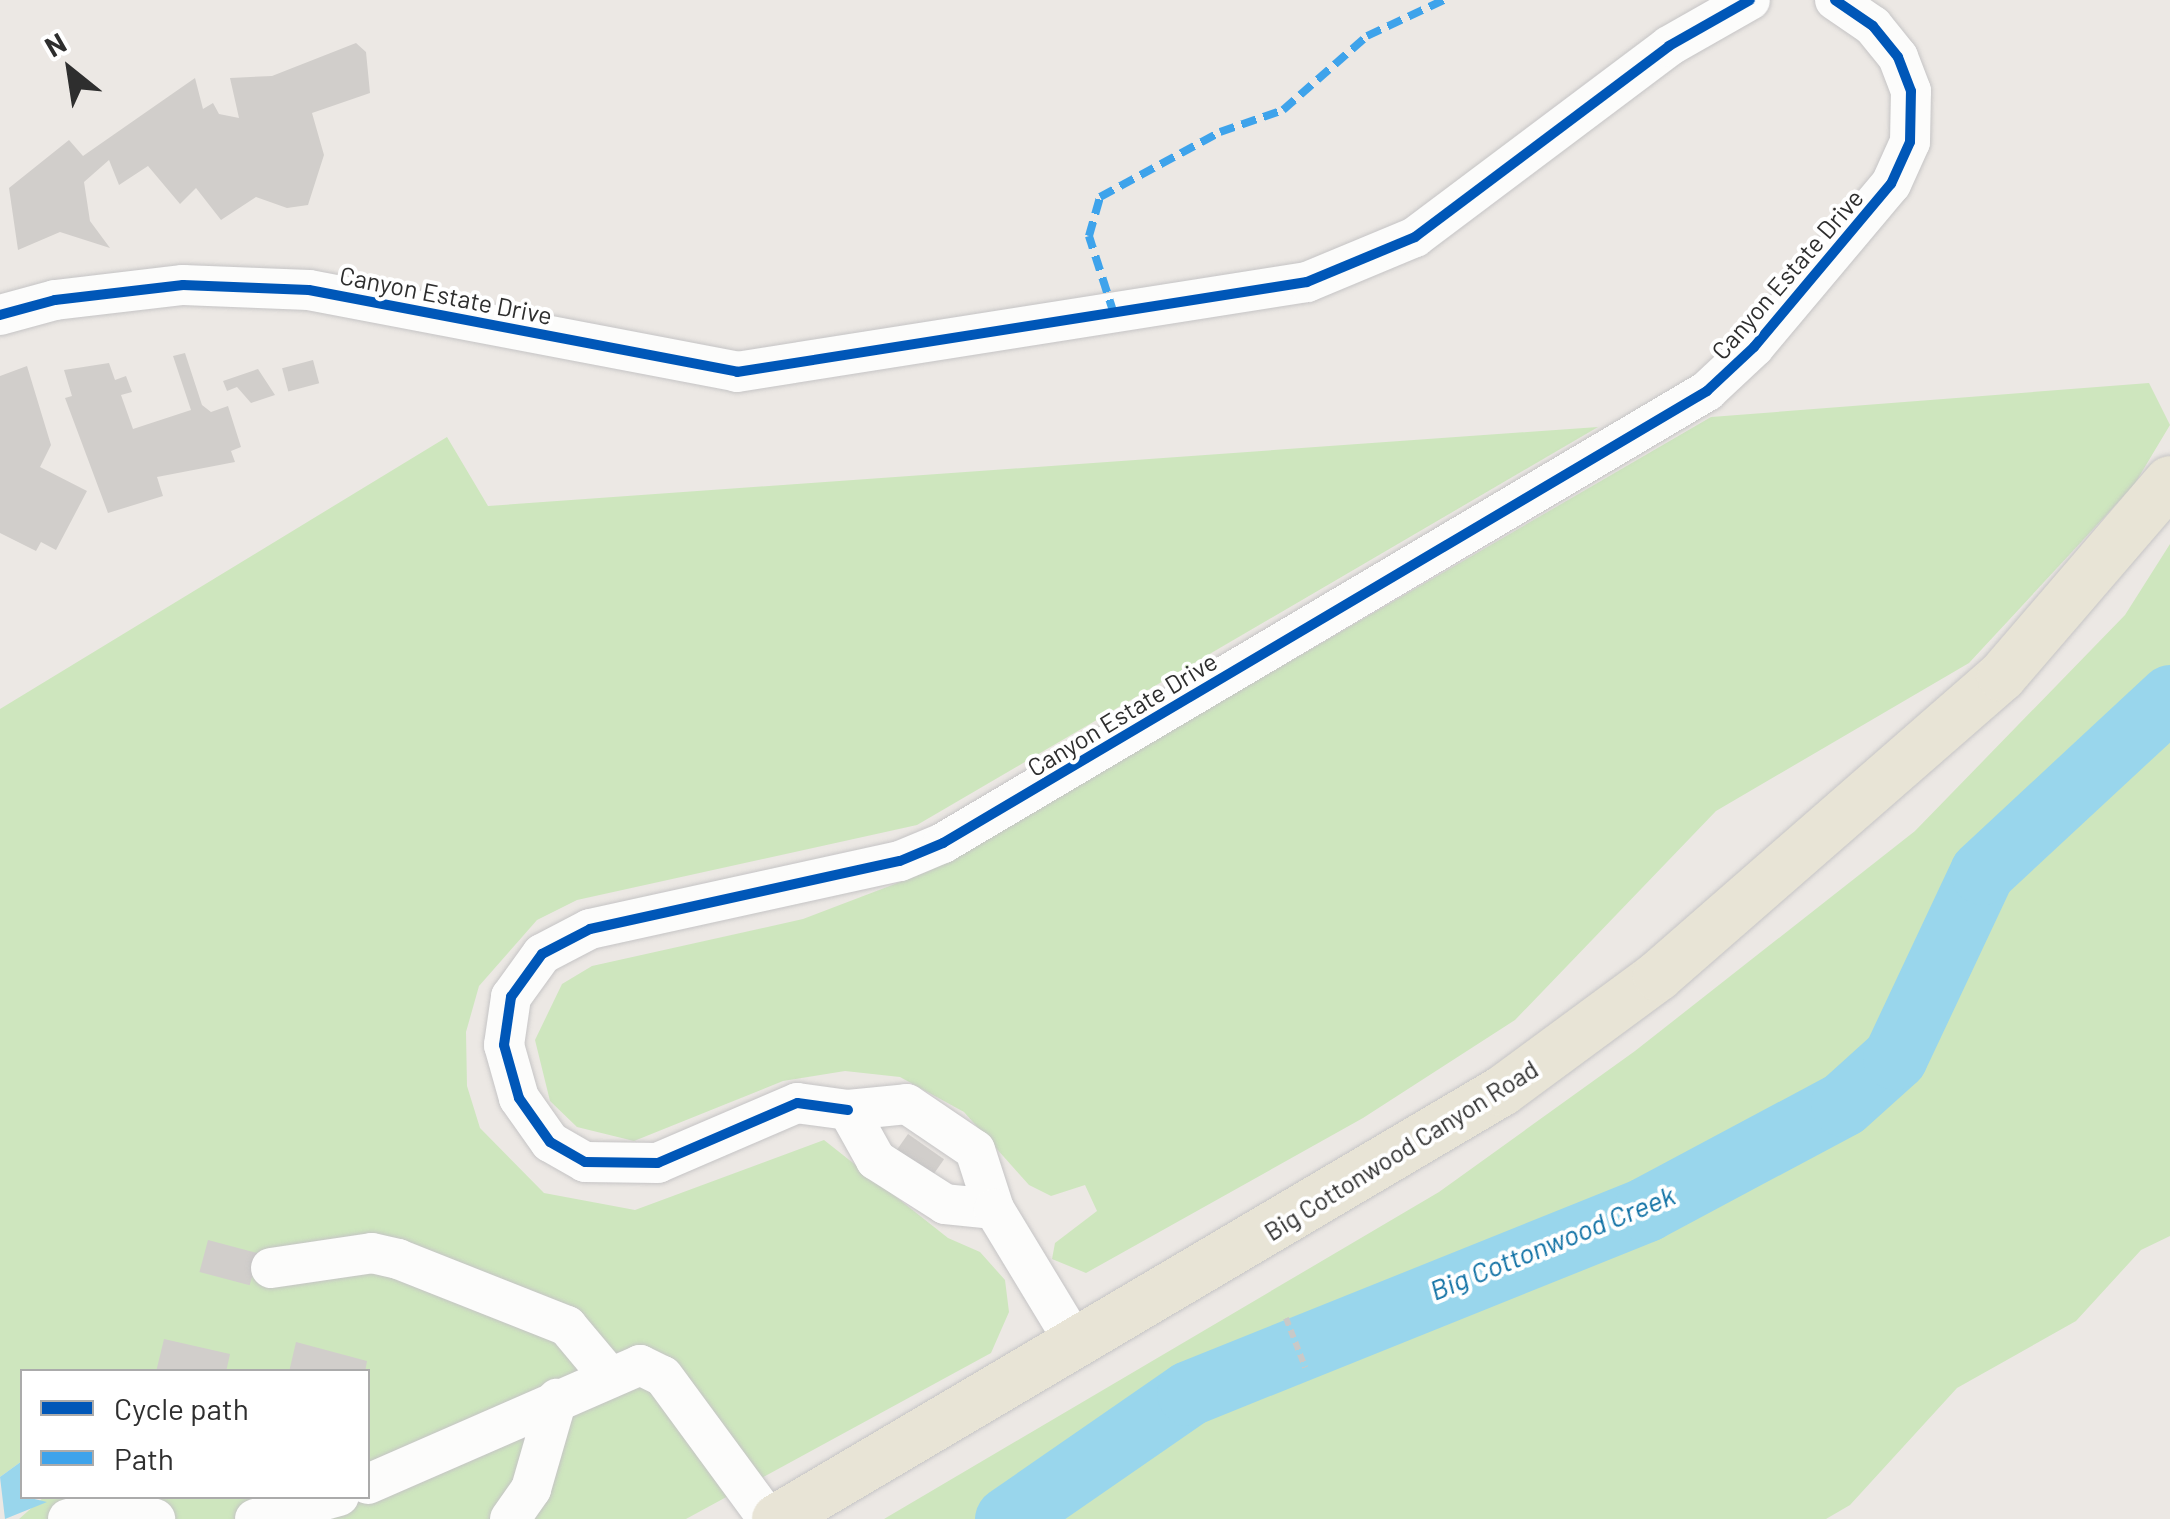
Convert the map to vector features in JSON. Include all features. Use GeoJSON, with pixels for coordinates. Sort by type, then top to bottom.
{"type":"FeatureCollection","features":[{"type":"Feature","properties":{"kind":"main road","name":"Big Cottonwood Canyon Road"},"geometry":{"type":"LineString","coordinates":[[778,1519],[1077,1346],[1502,1091],[1658,976],[2002,676],[2170,481]]}},
{"type":"Feature","properties":{"kind":"street","name":"Canyon Estate Drive"},"geometry":{"type":"LineString","coordinates":[[0,315],[55,300],[183,285],[309,290],[737,372],[1307,282],[1416,237],[1669,46],[1750,0]]}},
{"type":"Feature","properties":{"kind":"street","name":"Canyon Estate Drive"},"geometry":{"type":"LineString","coordinates":[[1077,1346],[994,1209],[975,1150],[907,1104],[848,1110],[798,1103],[658,1163],[612,1168],[550,1142],[519,1098],[504,1046],[511,996],[525,972],[566,938],[900,861],[943,843],[1707,391],[1788,307],[1902,166],[1915,117],[1898,57],[1873,26],[1834,0]]}},
{"type":"Feature","properties":{"kind":"street"},"geometry":{"type":"LineString","coordinates":[[848,1110],[876,1160],[946,1204],[994,1209]]}},
{"type":"Feature","properties":{"kind":"street"},"geometry":{"type":"LineString","coordinates":[[271,1268],[372,1254],[398,1259],[567,1326],[609,1376]]}},
{"type":"Feature","properties":{"kind":"street"},"geometry":{"type":"LineString","coordinates":[[370,1483],[640,1365],[663,1376],[768,1519]]}},
{"type":"Feature","properties":{"kind":"street"},"geometry":{"type":"LineString","coordinates":[[510,1519],[531,1489],[557,1399]]}},
{"type":"Feature","properties":{"kind":"street"},"geometry":{"type":"LineString","coordinates":[[68,1519],[112,1502],[155,1519]]}},
{"type":"Feature","properties":{"kind":"street"},"geometry":{"type":"LineString","coordinates":[[255,1519],[329,1507]]}},
{"type":"Feature","properties":{"kind":"path"},"geometry":{"type":"LineString","coordinates":[[1286,1318],[1306,1367]]}},
{"type":"Feature","properties":{"kind":"green space"},"geometry":{"type":"Polygon","coordinates":[[[2149,383],[2170,425],[2134,485],[1969,663],[1716,811],[1515,1020],[1363,1118],[1086,1273],[1052,1259],[1055,1243],[1097,1211],[1085,1185],[1051,1196],[1029,1185],[964,1112],[900,1077],[845,1071],[783,1081],[634,1141],[577,1127],[550,1101],[535,1040],[562,984],[592,966],[803,919],[929,871],[1711,417],[2149,383]]]}},
{"type":"Feature","properties":{"kind":"green space"},"geometry":{"type":"Polygon","coordinates":[[[1598,427],[917,825],[577,900],[537,920],[479,986],[466,1032],[467,1086],[480,1128],[544,1193],[635,1210],[824,1140],[948,1238],[980,1252],[1005,1280],[1009,1312],[991,1353],[686,1519],[19,1519],[42,1499],[370,1499],[370,1369],[20,1369],[20,1462],[0,1477],[0,709],[447,437],[488,506],[1598,427]]]}},
{"type":"Feature","properties":{"kind":"green space"},"geometry":{"type":"Polygon","coordinates":[[[2170,544],[2170,1236],[2141,1250],[2076,1321],[1957,1388],[1850,1505],[1826,1519],[884,1519],[1439,1192],[1635,1051],[1915,831],[2125,615],[2170,544]]]}},
{"type":"Feature","properties":{"kind":"water"},"geometry":{"type":"Polygon","coordinates":[[[20,1462],[20,1499],[47,1502],[5,1519],[0,1477],[20,1462]]]}},
{"type":"Feature","properties":{"kind":"building"},"geometry":{"type":"Polygon","coordinates":[[[356,43],[366,52],[370,93],[312,113],[324,155],[308,205],[287,208],[256,197],[221,220],[196,188],[180,204],[148,166],[119,185],[109,160],[84,182],[90,221],[110,248],[60,232],[18,250],[9,188],[69,140],[83,156],[195,78],[203,109],[213,103],[219,114],[239,118],[230,78],[272,76],[356,43]]]}},
{"type":"Feature","properties":{"kind":"building"},"geometry":{"type":"Polygon","coordinates":[[[185,353],[202,405],[211,412],[228,406],[241,447],[231,451],[235,462],[157,477],[163,496],[108,513],[65,398],[72,396],[64,370],[109,363],[115,380],[126,376],[132,392],[121,395],[133,429],[191,410],[173,356],[185,353]]]}},
{"type":"Feature","properties":{"kind":"building"},"geometry":{"type":"Polygon","coordinates":[[[313,360],[319,383],[288,391],[282,368],[313,360]]]}},
{"type":"Feature","properties":{"kind":"building"},"geometry":{"type":"Polygon","coordinates":[[[27,366],[51,445],[40,467],[87,491],[56,550],[41,542],[36,551],[0,533],[0,376],[27,366]]]}},
{"type":"Feature","properties":{"kind":"building"},"geometry":{"type":"Polygon","coordinates":[[[258,369],[275,395],[251,403],[237,387],[227,391],[223,381],[258,369]]]}},
{"type":"Feature","properties":{"kind":"building"},"geometry":{"type":"Polygon","coordinates":[[[908,1134],[944,1159],[930,1180],[894,1154],[908,1134]]]}},
{"type":"Feature","properties":{"kind":"building"},"geometry":{"type":"Polygon","coordinates":[[[208,1240],[258,1253],[250,1285],[199,1272],[208,1240]]]}},
{"type":"Feature","properties":{"kind":"building"},"geometry":{"type":"Polygon","coordinates":[[[164,1339],[230,1354],[227,1369],[157,1369],[164,1339]]]}},
{"type":"Feature","properties":{"kind":"building"},"geometry":{"type":"Polygon","coordinates":[[[296,1342],[367,1361],[366,1369],[290,1369],[296,1342]]]}},
{"type":"Feature","properties":{"kind":"waterway","name":"Big Cottonwood Creek"},"geometry":{"type":"LineString","coordinates":[[1007,1519],[1189,1393],[1646,1209],[1843,1104],[1895,1057],[1982,872],[2170,697]]}},
{"type":"Feature","properties":{"kind":"marked path"},"geometry":{"type":"LineString","coordinates":[[1114,314],[1089,236],[1100,197],[1220,132],[1283,110],[1367,36],[1444,0]]}},
{"type":"Feature","properties":{"kind":"cycle path"},"geometry":{"type":"LineString","coordinates":[[0,315],[55,300],[183,285],[309,290],[737,372],[1307,282],[1415,237],[1669,46],[1750,0]]}},
{"type":"Feature","properties":{"kind":"cycle path"},"geometry":{"type":"LineString","coordinates":[[848,1110],[797,1103],[658,1163],[585,1162],[550,1142],[519,1098],[504,1045],[511,997],[542,954],[590,929],[900,861],[943,843],[1707,391],[1754,347],[1891,184],[1910,142],[1911,91],[1898,57],[1873,26],[1835,0]]}}]}
